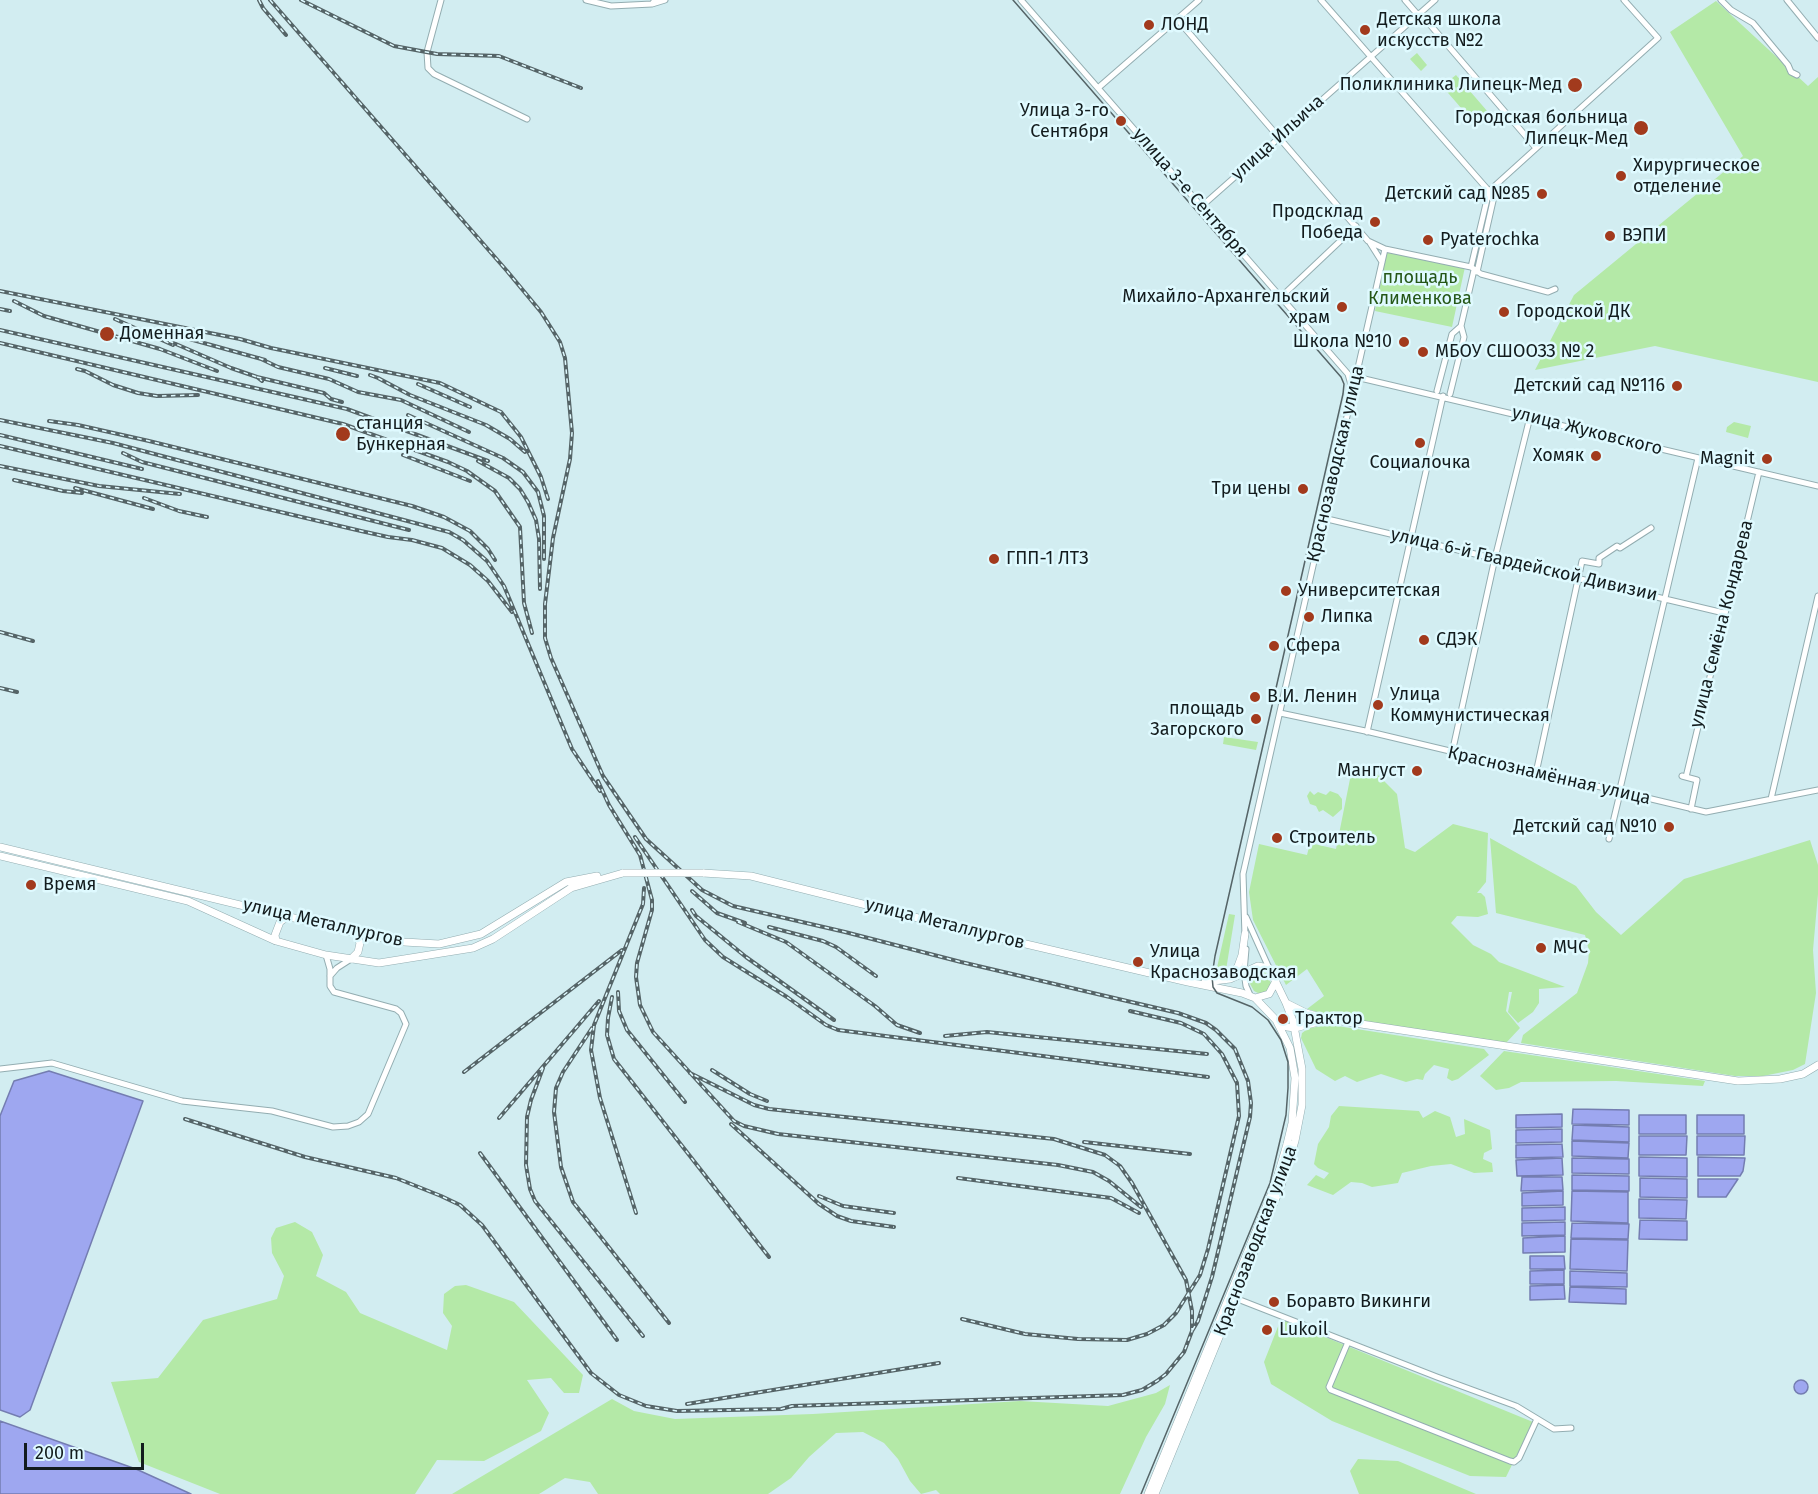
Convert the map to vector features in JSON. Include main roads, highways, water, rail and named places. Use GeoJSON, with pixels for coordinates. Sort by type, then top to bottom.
{"type":"FeatureCollection","features":[{"type":"Feature","properties":{"kind":"main road","name":"улица Металлургов"},"geometry":{"type":"LineString","coordinates":[[0,847],[356,933],[404,942],[439,944],[481,934],[566,882],[583,877],[623,873],[703,873],[752,876],[956,928],[1188,982]]}},
{"type":"Feature","properties":{"kind":"main road","name":"улица Металлургов"},"geometry":{"type":"LineString","coordinates":[[0,856],[188,901],[276,941],[326,955],[379,963],[472,948],[493,939],[571,888],[623,873]]}},
{"type":"Feature","properties":{"kind":"main road"},"geometry":{"type":"LineString","coordinates":[[276,941],[275,935],[280,922],[288,916]]}},
{"type":"Feature","properties":{"kind":"main road"},"geometry":{"type":"LineString","coordinates":[[351,959],[358,952],[360,943],[356,933]]}},
{"type":"Feature","properties":{"kind":"main road"},"geometry":{"type":"LineString","coordinates":[[1227,980],[1238,966],[1245,934]]}},
{"type":"Feature","properties":{"kind":"main road"},"geometry":{"type":"LineString","coordinates":[[1258,966],[1269,968],[1276,981],[1269,994],[1253,996],[1188,982],[1227,980],[1258,966]]}},
{"type":"Feature","properties":{"kind":"main road","name":"Краснозаводская улица"},"geometry":{"type":"LineString","coordinates":[[1148,1494],[1281,1186],[1295,1141],[1303,1084],[1302,1069],[1295,1028],[1276,981]]}},
{"type":"Feature","properties":{"kind":"main road","name":"Краснозаводская улица"},"geometry":{"type":"LineString","coordinates":[[1155,1494],[1275,1185],[1292,1123],[1295,1078],[1287,1040],[1276,1020],[1253,996]]}},
{"type":"Feature","properties":{"kind":"main road"},"geometry":{"type":"LineString","coordinates":[[1286,1003],[1306,1013],[1328,1019],[1738,1082],[1780,1079],[1803,1074],[1818,1065]]}},
{"type":"Feature","properties":{"kind":"main road"},"geometry":{"type":"LineString","coordinates":[[1276,1020],[1284,1026],[1295,1028],[1328,1019]]}},
{"type":"Feature","properties":{"kind":"water"},"geometry":{"type":"Polygon","coordinates":[[[49,1071],[143,1101],[30,1410],[20,1417],[0,1410],[0,1116],[14,1081],[49,1071]]]}},
{"type":"Feature","properties":{"kind":"water"},"geometry":{"type":"Polygon","coordinates":[[[1573,1109],[1629,1110],[1629,1125],[1572,1124],[1573,1109]]]}},
{"type":"Feature","properties":{"kind":"water"},"geometry":{"type":"Polygon","coordinates":[[[1562,1114],[1562,1127],[1516,1128],[1516,1115],[1562,1114]]]}},
{"type":"Feature","properties":{"kind":"water"},"geometry":{"type":"Polygon","coordinates":[[[1639,1115],[1686,1115],[1686,1134],[1639,1134],[1639,1115]]]}},
{"type":"Feature","properties":{"kind":"water"},"geometry":{"type":"Polygon","coordinates":[[[1697,1115],[1744,1115],[1744,1134],[1697,1134],[1697,1115]]]}},
{"type":"Feature","properties":{"kind":"water"},"geometry":{"type":"Polygon","coordinates":[[[1573,1125],[1629,1127],[1629,1142],[1572,1140],[1573,1125]]]}},
{"type":"Feature","properties":{"kind":"water"},"geometry":{"type":"Polygon","coordinates":[[[1562,1129],[1562,1142],[1516,1143],[1516,1130],[1562,1129]]]}},
{"type":"Feature","properties":{"kind":"water"},"geometry":{"type":"Polygon","coordinates":[[[1639,1136],[1687,1136],[1686,1155],[1639,1155],[1639,1136]]]}},
{"type":"Feature","properties":{"kind":"water"},"geometry":{"type":"Polygon","coordinates":[[[1697,1136],[1745,1136],[1744,1155],[1697,1155],[1697,1136]]]}},
{"type":"Feature","properties":{"kind":"water"},"geometry":{"type":"Polygon","coordinates":[[[1572,1141],[1629,1143],[1628,1158],[1572,1156],[1572,1141]]]}},
{"type":"Feature","properties":{"kind":"water"},"geometry":{"type":"Polygon","coordinates":[[[1562,1144],[1563,1157],[1516,1158],[1516,1145],[1562,1144]]]}},
{"type":"Feature","properties":{"kind":"water"},"geometry":{"type":"Polygon","coordinates":[[[1639,1157],[1687,1158],[1687,1177],[1639,1176],[1639,1157]]]}},
{"type":"Feature","properties":{"kind":"water"},"geometry":{"type":"Polygon","coordinates":[[[1698,1157],[1745,1158],[1743,1171],[1740,1176],[1698,1176],[1698,1157]]]}},
{"type":"Feature","properties":{"kind":"water"},"geometry":{"type":"Polygon","coordinates":[[[1562,1158],[1563,1175],[1517,1176],[1516,1160],[1562,1158]]]}},
{"type":"Feature","properties":{"kind":"water"},"geometry":{"type":"Polygon","coordinates":[[[1572,1158],[1629,1159],[1629,1174],[1572,1173],[1572,1158]]]}},
{"type":"Feature","properties":{"kind":"water"},"geometry":{"type":"Polygon","coordinates":[[[1572,1175],[1629,1176],[1629,1191],[1572,1190],[1572,1175]]]}},
{"type":"Feature","properties":{"kind":"water"},"geometry":{"type":"Polygon","coordinates":[[[1522,1177],[1562,1177],[1563,1190],[1521,1191],[1522,1177]]]}},
{"type":"Feature","properties":{"kind":"water"},"geometry":{"type":"Polygon","coordinates":[[[1640,1178],[1687,1179],[1687,1198],[1640,1197],[1640,1178]]]}},
{"type":"Feature","properties":{"kind":"water"},"geometry":{"type":"Polygon","coordinates":[[[1698,1179],[1738,1179],[1726,1197],[1698,1197],[1698,1179]]]}},
{"type":"Feature","properties":{"kind":"water"},"geometry":{"type":"Polygon","coordinates":[[[1563,1191],[1563,1205],[1522,1206],[1522,1193],[1563,1191]]]}},
{"type":"Feature","properties":{"kind":"water"},"geometry":{"type":"Polygon","coordinates":[[[1572,1191],[1628,1192],[1628,1223],[1571,1221],[1572,1191]]]}},
{"type":"Feature","properties":{"kind":"water"},"geometry":{"type":"Polygon","coordinates":[[[1639,1199],[1687,1200],[1686,1219],[1639,1218],[1639,1199]]]}},
{"type":"Feature","properties":{"kind":"water"},"geometry":{"type":"Polygon","coordinates":[[[1565,1207],[1565,1220],[1522,1221],[1522,1208],[1565,1207]]]}},
{"type":"Feature","properties":{"kind":"water"},"geometry":{"type":"Polygon","coordinates":[[[1640,1220],[1687,1221],[1687,1240],[1639,1239],[1640,1220]]]}},
{"type":"Feature","properties":{"kind":"water"},"geometry":{"type":"Polygon","coordinates":[[[1565,1222],[1565,1235],[1522,1236],[1522,1223],[1565,1222]]]}},
{"type":"Feature","properties":{"kind":"water"},"geometry":{"type":"Polygon","coordinates":[[[1572,1223],[1629,1224],[1628,1239],[1571,1238],[1572,1223]]]}},
{"type":"Feature","properties":{"kind":"water"},"geometry":{"type":"Polygon","coordinates":[[[1565,1236],[1565,1252],[1523,1253],[1523,1238],[1565,1236]]]}},
{"type":"Feature","properties":{"kind":"water"},"geometry":{"type":"Polygon","coordinates":[[[1571,1239],[1628,1240],[1627,1271],[1570,1269],[1571,1239]]]}},
{"type":"Feature","properties":{"kind":"water"},"geometry":{"type":"Polygon","coordinates":[[[1530,1256],[1564,1256],[1565,1269],[1530,1269],[1530,1256]]]}},
{"type":"Feature","properties":{"kind":"water"},"geometry":{"type":"Polygon","coordinates":[[[1564,1270],[1564,1284],[1530,1284],[1530,1271],[1564,1270]]]}},
{"type":"Feature","properties":{"kind":"water"},"geometry":{"type":"Polygon","coordinates":[[[1570,1271],[1627,1273],[1627,1287],[1570,1286],[1570,1271]]]}},
{"type":"Feature","properties":{"kind":"water"},"geometry":{"type":"Polygon","coordinates":[[[1564,1285],[1565,1299],[1530,1300],[1530,1286],[1564,1285]]]}},
{"type":"Feature","properties":{"kind":"water"},"geometry":{"type":"Polygon","coordinates":[[[1570,1287],[1626,1289],[1626,1304],[1569,1302],[1570,1287]]]}},
{"type":"Feature","properties":{"kind":"water"},"geometry":{"type":"Polygon","coordinates":[[[1798,1380],[1804,1380],[1808,1387],[1804,1394],[1798,1394],[1794,1390],[1794,1384],[1798,1380]]]}},
{"type":"Feature","properties":{"kind":"water"},"geometry":{"type":"Polygon","coordinates":[[[0,1421],[136,1469],[191,1494],[0,1494],[0,1421]]]}},
{"type":"Feature","properties":{"kind":"tram line"},"geometry":{"type":"LineString","coordinates":[[1013,0],[1341,377],[1344,384],[1212,976],[1213,987],[1217,993],[1252,1007],[1268,1020],[1281,1040],[1288,1062],[1286,1115],[1270,1183],[1141,1494]]}},
{"type":"Feature","properties":{"kind":"railway"},"geometry":{"type":"LineString","coordinates":[[259,0],[286,35]]}},
{"type":"Feature","properties":{"kind":"railway"},"geometry":{"type":"LineString","coordinates":[[270,0],[507,271],[541,312],[560,342],[565,358],[572,433],[570,459],[553,538],[545,604],[545,638],[551,658],[603,776],[646,839],[702,890],[733,906],[1178,1013],[1206,1023],[1235,1049],[1248,1081],[1250,1117],[1212,1277],[1198,1321],[1192,1331]]}},
{"type":"Feature","properties":{"kind":"railway"},"geometry":{"type":"LineString","coordinates":[[301,0],[394,46],[437,54],[499,56],[581,88]]}},
{"type":"Feature","properties":{"kind":"railway"},"geometry":{"type":"LineString","coordinates":[[0,291],[240,339],[271,348],[440,383],[501,412],[521,437],[541,477],[548,499]]}},
{"type":"Feature","properties":{"kind":"railway"},"geometry":{"type":"LineString","coordinates":[[14,301],[44,316],[160,349],[217,371]]}},
{"type":"Feature","properties":{"kind":"railway"},"geometry":{"type":"LineString","coordinates":[[0,309],[10,311]]}},
{"type":"Feature","properties":{"kind":"railway"},"geometry":{"type":"LineString","coordinates":[[115,319],[173,345]]}},
{"type":"Feature","properties":{"kind":"railway"},"geometry":{"type":"LineString","coordinates":[[165,329],[175,335],[265,360]]}},
{"type":"Feature","properties":{"kind":"railway"},"geometry":{"type":"LineString","coordinates":[[0,330],[347,409],[488,461]]}},
{"type":"Feature","properties":{"kind":"railway"},"geometry":{"type":"LineString","coordinates":[[169,341],[262,381]]}},
{"type":"Feature","properties":{"kind":"railway"},"geometry":{"type":"LineString","coordinates":[[0,343],[343,424],[467,471],[495,491],[520,527],[524,603],[532,633]]}},
{"type":"Feature","properties":{"kind":"railway"},"geometry":{"type":"LineString","coordinates":[[259,358],[278,367],[329,379],[358,392],[401,400],[469,432]]}},
{"type":"Feature","properties":{"kind":"railway"},"geometry":{"type":"LineString","coordinates":[[325,368],[357,376]]}},
{"type":"Feature","properties":{"kind":"railway"},"geometry":{"type":"LineString","coordinates":[[77,369],[138,393],[157,396],[198,395]]}},
{"type":"Feature","properties":{"kind":"railway"},"geometry":{"type":"LineString","coordinates":[[370,375],[410,395],[486,425],[510,439],[525,452]]}},
{"type":"Feature","properties":{"kind":"railway"},"geometry":{"type":"LineString","coordinates":[[257,377],[324,393],[331,399],[342,402]]}},
{"type":"Feature","properties":{"kind":"railway"},"geometry":{"type":"LineString","coordinates":[[418,384],[470,407]]}},
{"type":"Feature","properties":{"kind":"railway"},"geometry":{"type":"LineString","coordinates":[[408,415],[503,458],[523,472],[538,492],[544,516],[544,559]]}},
{"type":"Feature","properties":{"kind":"railway"},"geometry":{"type":"LineString","coordinates":[[0,420],[113,443],[449,532],[463,540],[487,561],[504,586],[572,749],[600,791]]}},
{"type":"Feature","properties":{"kind":"railway"},"geometry":{"type":"LineString","coordinates":[[49,421],[149,441],[412,506],[444,517],[470,531],[488,549],[495,560]]}},
{"type":"Feature","properties":{"kind":"railway"},"geometry":{"type":"LineString","coordinates":[[0,435],[142,469]]}},
{"type":"Feature","properties":{"kind":"railway"},"geometry":{"type":"LineString","coordinates":[[0,446],[442,548],[470,565],[488,581],[512,612]]}},
{"type":"Feature","properties":{"kind":"railway"},"geometry":{"type":"LineString","coordinates":[[123,453],[142,462],[409,530]]}},
{"type":"Feature","properties":{"kind":"railway"},"geometry":{"type":"LineString","coordinates":[[403,455],[470,481]]}},
{"type":"Feature","properties":{"kind":"railway"},"geometry":{"type":"LineString","coordinates":[[478,461],[509,478],[528,502],[536,520],[539,539],[540,589]]}},
{"type":"Feature","properties":{"kind":"railway"},"geometry":{"type":"LineString","coordinates":[[0,466],[99,486],[180,494]]}},
{"type":"Feature","properties":{"kind":"railway"},"geometry":{"type":"LineString","coordinates":[[14,480],[82,493]]}},
{"type":"Feature","properties":{"kind":"railway"},"geometry":{"type":"LineString","coordinates":[[75,488],[153,509]]}},
{"type":"Feature","properties":{"kind":"railway"},"geometry":{"type":"LineString","coordinates":[[144,498],[179,511],[207,517]]}},
{"type":"Feature","properties":{"kind":"railway"},"geometry":{"type":"LineString","coordinates":[[0,632],[33,641]]}},
{"type":"Feature","properties":{"kind":"railway"},"geometry":{"type":"LineString","coordinates":[[0,688],[17,692]]}},
{"type":"Feature","properties":{"kind":"railway"},"geometry":{"type":"LineString","coordinates":[[598,781],[609,805],[640,855],[652,900],[652,910],[637,963],[636,977],[640,1005],[653,1032],[734,1121],[744,1126],[778,1134],[1058,1165],[1093,1172],[1109,1181],[1141,1207]]}},
{"type":"Feature","properties":{"kind":"railway"},"geometry":{"type":"LineString","coordinates":[[635,837],[705,940],[723,957],[787,997],[826,1025],[838,1030],[1208,1077]]}},
{"type":"Feature","properties":{"kind":"railway"},"geometry":{"type":"LineString","coordinates":[[636,1213],[600,1098],[591,1050],[594,1025],[643,904],[644,888]]}},
{"type":"Feature","properties":{"kind":"railway"},"geometry":{"type":"LineString","coordinates":[[692,891],[717,913],[745,923]]}},
{"type":"Feature","properties":{"kind":"railway"},"geometry":{"type":"LineString","coordinates":[[692,910],[696,916],[746,957],[834,1020]]}},
{"type":"Feature","properties":{"kind":"railway"},"geometry":{"type":"LineString","coordinates":[[738,922],[786,942],[875,1006],[897,1025],[920,1033]]}},
{"type":"Feature","properties":{"kind":"railway"},"geometry":{"type":"LineString","coordinates":[[769,927],[823,941],[836,947],[876,976]]}},
{"type":"Feature","properties":{"kind":"railway"},"geometry":{"type":"LineString","coordinates":[[464,1072],[622,950]]}},
{"type":"Feature","properties":{"kind":"railway"},"geometry":{"type":"LineString","coordinates":[[618,992],[619,1011],[627,1030],[685,1102]]}},
{"type":"Feature","properties":{"kind":"railway"},"geometry":{"type":"LineString","coordinates":[[612,997],[607,1035],[614,1059],[769,1257]]}},
{"type":"Feature","properties":{"kind":"railway"},"geometry":{"type":"LineString","coordinates":[[499,1118],[599,1001]]}},
{"type":"Feature","properties":{"kind":"railway"},"geometry":{"type":"LineString","coordinates":[[962,1319],[1025,1334],[1078,1339],[1127,1340],[1147,1334],[1164,1325],[1176,1313],[1200,1275],[1239,1116],[1237,1083],[1222,1054],[1204,1034],[1181,1023],[1130,1011]]}},
{"type":"Feature","properties":{"kind":"railway"},"geometry":{"type":"LineString","coordinates":[[592,1028],[563,1072],[556,1088],[554,1112],[561,1167],[573,1202],[669,1323]]}},
{"type":"Feature","properties":{"kind":"railway"},"geometry":{"type":"LineString","coordinates":[[945,1036],[987,1032],[1207,1054]]}},
{"type":"Feature","properties":{"kind":"railway"},"geometry":{"type":"LineString","coordinates":[[543,1068],[527,1117],[526,1165],[530,1189],[535,1201],[643,1336]]}},
{"type":"Feature","properties":{"kind":"railway"},"geometry":{"type":"LineString","coordinates":[[712,1070],[750,1094],[767,1101]]}},
{"type":"Feature","properties":{"kind":"railway"},"geometry":{"type":"LineString","coordinates":[[185,1119],[305,1157],[396,1178],[460,1205],[482,1225],[591,1373],[619,1395],[646,1406],[677,1411],[781,1409],[792,1406],[1123,1395],[1142,1390],[1157,1381],[1166,1374],[1184,1352],[1192,1331],[1192,1311],[1186,1280],[1132,1183],[1120,1166],[1105,1155],[1054,1139],[769,1109],[754,1105],[690,1073]]}},
{"type":"Feature","properties":{"kind":"railway"},"geometry":{"type":"LineString","coordinates":[[731,1124],[819,1204],[837,1216],[851,1221],[894,1227]]}},
{"type":"Feature","properties":{"kind":"railway"},"geometry":{"type":"LineString","coordinates":[[1084,1142],[1190,1154]]}},
{"type":"Feature","properties":{"kind":"railway"},"geometry":{"type":"LineString","coordinates":[[480,1153],[617,1340]]}},
{"type":"Feature","properties":{"kind":"railway"},"geometry":{"type":"LineString","coordinates":[[958,1178],[1111,1198],[1139,1213]]}},
{"type":"Feature","properties":{"kind":"railway"},"geometry":{"type":"LineString","coordinates":[[819,1196],[843,1206],[894,1213]]}},
{"type":"Feature","properties":{"kind":"railway"},"geometry":{"type":"LineString","coordinates":[[687,1404],[939,1363]]}},
{"type":"Feature","properties":{"kind":"place","name":"ЛОНД"},"geometry":{"type":"Point","coordinates":[1149,25]}},
{"type":"Feature","properties":{"kind":"place","name":"Детская школа искусств №2"},"geometry":{"type":"Point","coordinates":[1365,30]}},
{"type":"Feature","properties":{"kind":"place","name":"Поликлиника Липецк-Мед"},"geometry":{"type":"Point","coordinates":[1575,85]}},
{"type":"Feature","properties":{"kind":"place","name":"Улица 3-го Сентября"},"geometry":{"type":"Point","coordinates":[1121,121]}},
{"type":"Feature","properties":{"kind":"place","name":"Городская больница Липецк-Мед"},"geometry":{"type":"Point","coordinates":[1641,128]}},
{"type":"Feature","properties":{"kind":"place","name":"Хирургическое отделение"},"geometry":{"type":"Point","coordinates":[1621,176]}},
{"type":"Feature","properties":{"kind":"place","name":"Детский сад №85"},"geometry":{"type":"Point","coordinates":[1542,194]}},
{"type":"Feature","properties":{"kind":"place","name":"Продсклад Победа"},"geometry":{"type":"Point","coordinates":[1375,222]}},
{"type":"Feature","properties":{"kind":"place","name":"ВЭПИ"},"geometry":{"type":"Point","coordinates":[1610,236]}},
{"type":"Feature","properties":{"kind":"place","name":"Pyaterochka"},"geometry":{"type":"Point","coordinates":[1428,240]}},
{"type":"Feature","properties":{"kind":"place","name":"Михайло-Архангельский храм"},"geometry":{"type":"Point","coordinates":[1342,307]}},
{"type":"Feature","properties":{"kind":"place","name":"Городской ДК"},"geometry":{"type":"Point","coordinates":[1504,312]}},
{"type":"Feature","properties":{"kind":"place","name":"Доменная"},"geometry":{"type":"Point","coordinates":[107,334]}},
{"type":"Feature","properties":{"kind":"place","name":"Школа №10"},"geometry":{"type":"Point","coordinates":[1404,342]}},
{"type":"Feature","properties":{"kind":"place","name":"МБОУ СШООЗЗ № 2"},"geometry":{"type":"Point","coordinates":[1423,352]}},
{"type":"Feature","properties":{"kind":"place","name":"Детский сад №116"},"geometry":{"type":"Point","coordinates":[1677,386]}},
{"type":"Feature","properties":{"kind":"place","name":"станция Бункерная"},"geometry":{"type":"Point","coordinates":[343,434]}},
{"type":"Feature","properties":{"kind":"place","name":"Социалочка"},"geometry":{"type":"Point","coordinates":[1420,443]}},
{"type":"Feature","properties":{"kind":"place","name":"Хомяк"},"geometry":{"type":"Point","coordinates":[1596,456]}},
{"type":"Feature","properties":{"kind":"place","name":"Magnit"},"geometry":{"type":"Point","coordinates":[1767,459]}},
{"type":"Feature","properties":{"kind":"place","name":"Три цены"},"geometry":{"type":"Point","coordinates":[1303,489]}},
{"type":"Feature","properties":{"kind":"place","name":"ГПП-1 ЛТЗ"},"geometry":{"type":"Point","coordinates":[994,559]}},
{"type":"Feature","properties":{"kind":"place","name":"Университетская"},"geometry":{"type":"Point","coordinates":[1286,591]}},
{"type":"Feature","properties":{"kind":"place","name":"Липка"},"geometry":{"type":"Point","coordinates":[1309,617]}},
{"type":"Feature","properties":{"kind":"place","name":"СДЭК"},"geometry":{"type":"Point","coordinates":[1424,640]}},
{"type":"Feature","properties":{"kind":"place","name":"Сфера"},"geometry":{"type":"Point","coordinates":[1274,646]}},
{"type":"Feature","properties":{"kind":"place","name":"В.И. Ленин"},"geometry":{"type":"Point","coordinates":[1255,697]}},
{"type":"Feature","properties":{"kind":"place","name":"Улица Коммунистическая"},"geometry":{"type":"Point","coordinates":[1378,705]}},
{"type":"Feature","properties":{"kind":"place","name":"площадь Загорского"},"geometry":{"type":"Point","coordinates":[1256,719]}},
{"type":"Feature","properties":{"kind":"place","name":"Мангуст"},"geometry":{"type":"Point","coordinates":[1417,771]}},
{"type":"Feature","properties":{"kind":"place","name":"Детский сад №10"},"geometry":{"type":"Point","coordinates":[1669,827]}},
{"type":"Feature","properties":{"kind":"place","name":"Строитель"},"geometry":{"type":"Point","coordinates":[1277,838]}},
{"type":"Feature","properties":{"kind":"place","name":"Время"},"geometry":{"type":"Point","coordinates":[31,885]}},
{"type":"Feature","properties":{"kind":"place","name":"МЧС"},"geometry":{"type":"Point","coordinates":[1541,948]}},
{"type":"Feature","properties":{"kind":"place","name":"Улица Краснозаводская"},"geometry":{"type":"Point","coordinates":[1138,962]}},
{"type":"Feature","properties":{"kind":"place","name":"Трактор"},"geometry":{"type":"Point","coordinates":[1283,1019]}},
{"type":"Feature","properties":{"kind":"place","name":"Боравто Викинги"},"geometry":{"type":"Point","coordinates":[1274,1302]}},
{"type":"Feature","properties":{"kind":"place","name":"Lukoil"},"geometry":{"type":"Point","coordinates":[1267,1330]}},
{"type":"Feature","properties":{"kind":"park label","name":"площадь Клименкова"},"geometry":{"type":"Point","coordinates":[1420,288]}}]}
